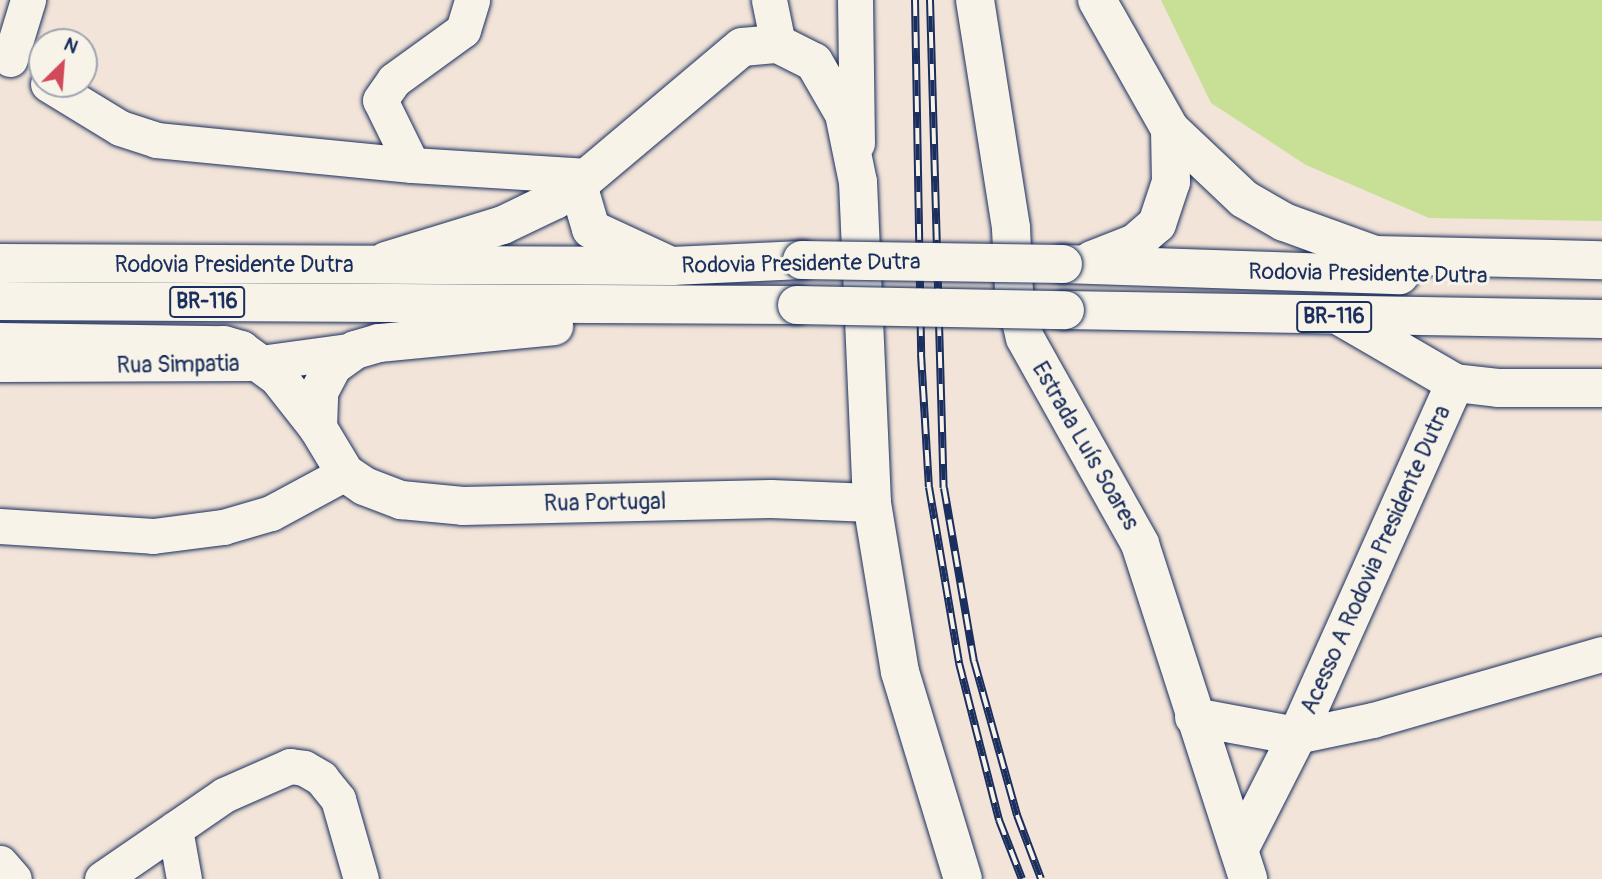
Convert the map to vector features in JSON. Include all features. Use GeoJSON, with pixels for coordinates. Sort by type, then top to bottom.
{"type":"FeatureCollection","features":[{"type":"Feature","properties":{"kind":"main road","name":"Estrada Luís Soares"},"geometry":{"type":"LineString","coordinates":[[975,0],[1011,228],[1014,292],[1025,338],[1127,515],[1243,864]]}},
{"type":"Feature","properties":{"kind":"main road"},"geometry":{"type":"LineString","coordinates":[[1097,0],[1170,130],[1244,199],[1318,238],[1375,255],[1602,260]]}},
{"type":"Feature","properties":{"kind":"main road"},"geometry":{"type":"LineString","coordinates":[[367,266],[503,225],[584,180],[728,55],[754,43],[778,44],[814,62],[833,89],[848,125],[858,182],[872,503],[900,671],[963,879]]}},
{"type":"Feature","properties":{"kind":"main road"},"geometry":{"type":"LineString","coordinates":[[1072,264],[1135,243],[1157,224],[1171,182],[1170,130]]}},
{"type":"Feature","properties":{"kind":"main road"},"geometry":{"type":"LineString","coordinates":[[584,180],[592,229],[672,266]]}},
{"type":"Feature","properties":{"kind":"main road","name":"Rodovia Presidente Dutra"},"geometry":{"type":"LineString","coordinates":[[0,263],[672,266],[802,260],[1072,264],[1281,274],[1602,277]]}},
{"type":"Feature","properties":{"kind":"main road","name":"Rodovia Presidente Dutra"},"geometry":{"type":"LineString","coordinates":[[0,301],[629,304],[1602,319]]}},
{"type":"Feature","properties":{"kind":"main road"},"geometry":{"type":"LineString","coordinates":[[318,428],[319,392],[333,366],[355,350],[379,343],[574,325],[629,304]]}},
{"type":"Feature","properties":{"kind":"main road"},"geometry":{"type":"LineString","coordinates":[[1341,317],[1455,383],[1602,388]]}},
{"type":"Feature","properties":{"kind":"main road","name":"Rua Portugal"},"geometry":{"type":"LineString","coordinates":[[0,342],[225,345],[260,363],[278,377],[318,428],[345,473],[364,486],[401,500],[463,506],[771,499],[872,503]]}},
{"type":"Feature","properties":{"kind":"main road","name":"Acesso A Rodovia Presidente Dutra"},"geometry":{"type":"LineString","coordinates":[[1243,864],[1297,736],[1455,383]]}},
{"type":"Feature","properties":{"kind":"main road","name":"Acesso A Rodovia Presidente Dutra"},"geometry":{"type":"LineString","coordinates":[[1195,717],[1297,736]]}},
{"type":"Feature","properties":{"kind":"street"},"geometry":{"type":"LineString","coordinates":[[28,0],[5,56],[28,71]]}},
{"type":"Feature","properties":{"kind":"street"},"geometry":{"type":"LineString","coordinates":[[411,165],[380,100],[394,80],[463,30],[472,0]]}},
{"type":"Feature","properties":{"kind":"street"},"geometry":{"type":"LineString","coordinates":[[769,0],[778,44]]}},
{"type":"Feature","properties":{"kind":"street"},"geometry":{"type":"LineString","coordinates":[[855,0],[858,182]]}},
{"type":"Feature","properties":{"kind":"street"},"geometry":{"type":"LineString","coordinates":[[71,98],[120,128],[156,140],[584,180]]}},
{"type":"Feature","properties":{"kind":"street","name":"Rua Simpatia"},"geometry":{"type":"LineString","coordinates":[[0,364],[260,363],[355,350]]}},
{"type":"Feature","properties":{"kind":"street"},"geometry":{"type":"LineString","coordinates":[[0,526],[153,536],[223,527],[271,513],[345,473]]}},
{"type":"Feature","properties":{"kind":"street"},"geometry":{"type":"LineString","coordinates":[[1297,736],[1373,720],[1602,654]]}},
{"type":"Feature","properties":{"kind":"street"},"geometry":{"type":"LineString","coordinates":[[102,879],[224,794],[290,766],[304,768],[321,778],[338,799],[361,879]]}},
{"type":"Feature","properties":{"kind":"street"},"geometry":{"type":"LineString","coordinates":[[175,829],[184,879]]}},
{"type":"Feature","properties":{"kind":"street"},"geometry":{"type":"LineString","coordinates":[[0,863],[14,879]]}},
{"type":"Feature","properties":{"kind":"green space"},"geometry":{"type":"Polygon","coordinates":[[[1161,0],[1602,0],[1602,221],[1429,218],[1306,165],[1211,103],[1161,0]]]}},
{"type":"Feature","properties":{"kind":"railway"},"geometry":{"type":"LineString","coordinates":[[915,0],[921,354],[929,487],[959,663],[999,820],[1022,879]]}},
{"type":"Feature","properties":{"kind":"railway"},"geometry":{"type":"LineString","coordinates":[[930,0],[944,488],[974,661],[1017,815],[1041,879]]}}]}
